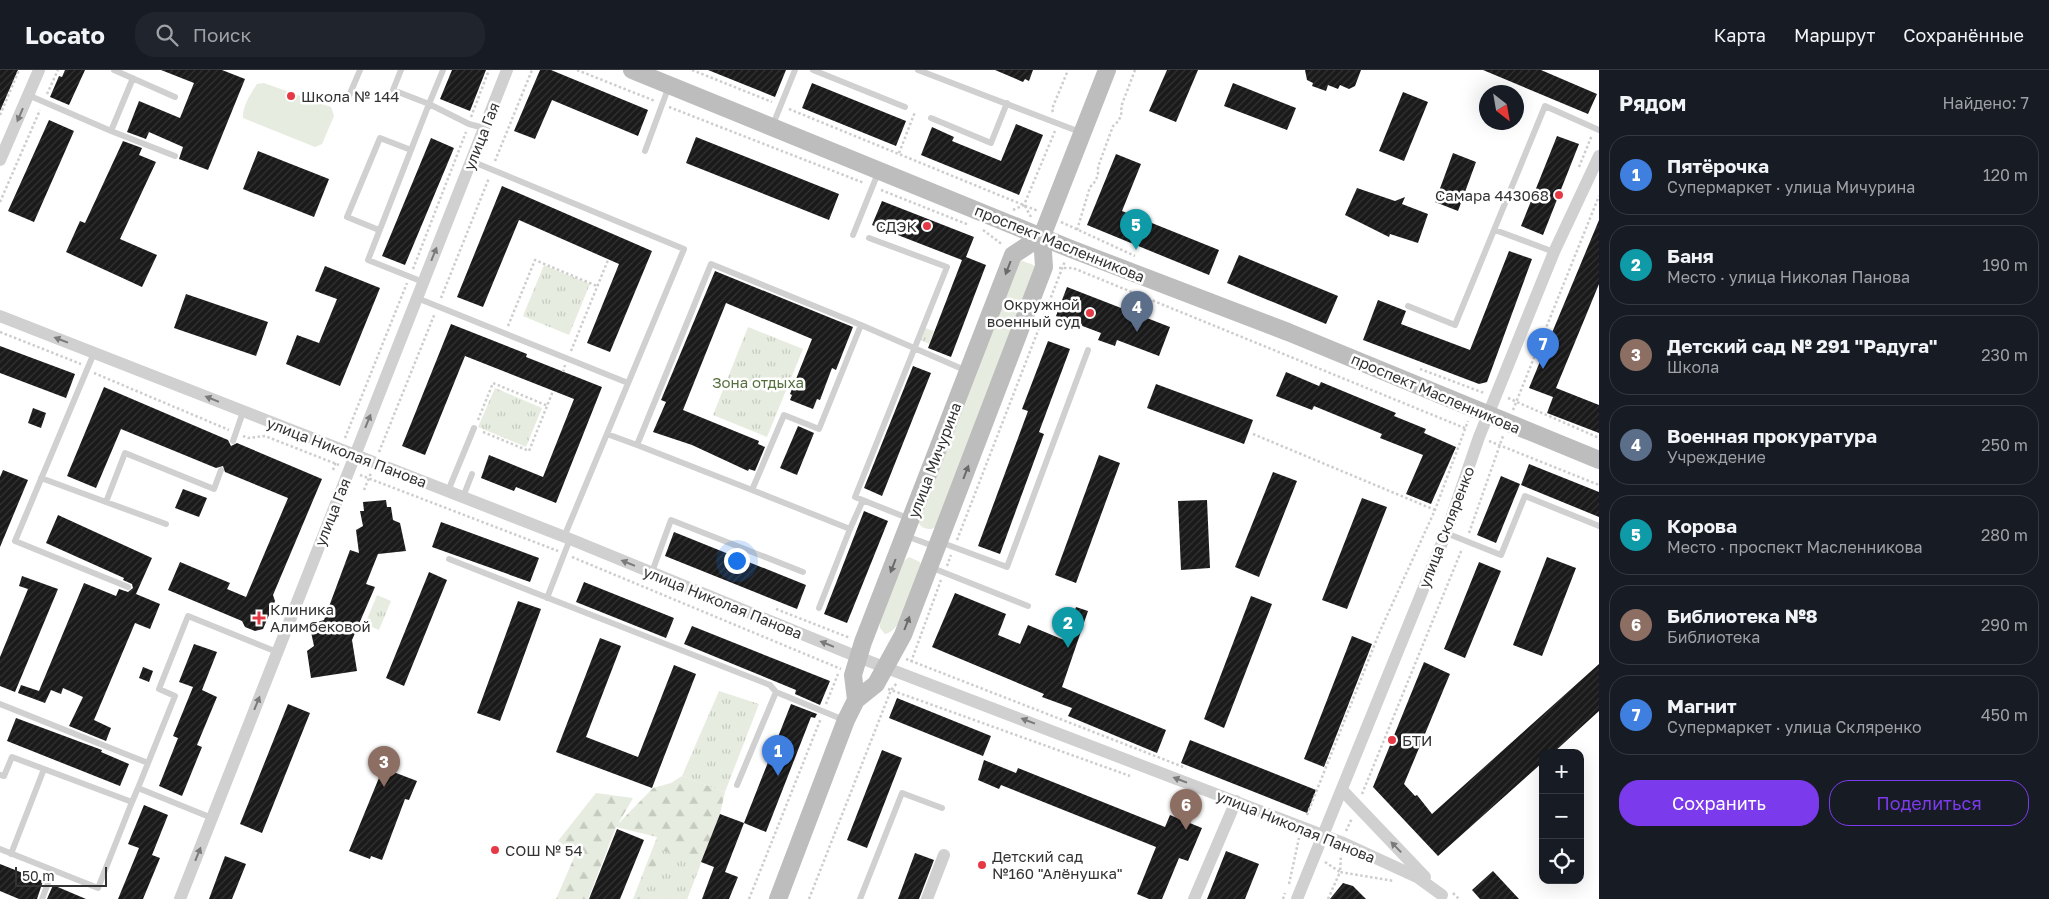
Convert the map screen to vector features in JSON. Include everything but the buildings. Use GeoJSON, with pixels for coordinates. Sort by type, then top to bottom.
{"type":"FeatureCollection","features":[{"type":"Feature","properties":{"kind":"main road","name":"проспект Масленникова"},"geometry":{"type":"LineString","coordinates":[[632,70],[879,169],[1071,249],[1288,332],[1599,460]]}},
{"type":"Feature","properties":{"kind":"main road"},"geometry":{"type":"LineString","coordinates":[[778,899],[846,720],[856,700],[876,684],[886,667],[902,635],[938,545],[1044,267],[1042,236],[1107,70]]}},
{"type":"Feature","properties":{"kind":"main road","name":"улица Мичурина"},"geometry":{"type":"LineString","coordinates":[[856,700],[853,674],[858,657],[1013,256],[1042,236]]}},
{"type":"Feature","properties":{"kind":"street"},"geometry":{"type":"LineString","coordinates":[[0,160],[39,70]]}},
{"type":"Feature","properties":{"kind":"street","name":"улица Гая"},"geometry":{"type":"LineString","coordinates":[[180,899],[507,70]]}},
{"type":"Feature","properties":{"kind":"street","name":"улица Скляренко"},"geometry":{"type":"LineString","coordinates":[[1297,899],[1446,533],[1480,437],[1554,252],[1599,156]]}},
{"type":"Feature","properties":{"kind":"street","name":"улица Николая Панова"},"geometry":{"type":"LineString","coordinates":[[0,316],[567,538],[858,657],[1341,842],[1417,877],[1444,897]]}},
{"type":"Feature","properties":{"kind":"street","name":"улица Николая Панова"},"geometry":{"type":"LineString","coordinates":[[1342,790],[1444,897]]}},
{"type":"Feature","properties":{"kind":"street"},"geometry":{"type":"LineString","coordinates":[[1194,899],[1236,801]]}},
{"type":"Feature","properties":{"kind":"street"},"geometry":{"type":"LineString","coordinates":[[927,899],[944,855]]}},
{"type":"Feature","properties":{"kind":"lane"},"geometry":{"type":"LineString","coordinates":[[114,70],[176,97]]}},
{"type":"Feature","properties":{"kind":"lane"},"geometry":{"type":"LineString","coordinates":[[349,96],[360,70]]}},
{"type":"Feature","properties":{"kind":"lane"},"geometry":{"type":"LineString","coordinates":[[401,70],[392,90],[429,104],[469,124],[484,128]]}},
{"type":"Feature","properties":{"kind":"lane"},"geometry":{"type":"LineString","coordinates":[[423,282],[368,260],[442,70]]}},
{"type":"Feature","properties":{"kind":"lane"},"geometry":{"type":"LineString","coordinates":[[772,127],[796,70]]}},
{"type":"Feature","properties":{"kind":"lane"},"geometry":{"type":"LineString","coordinates":[[813,70],[905,108]]}},
{"type":"Feature","properties":{"kind":"lane"},"geometry":{"type":"LineString","coordinates":[[918,70],[1081,133]]}},
{"type":"Feature","properties":{"kind":"lane"},"geometry":{"type":"LineString","coordinates":[[111,131],[133,78]]}},
{"type":"Feature","properties":{"kind":"lane"},"geometry":{"type":"LineString","coordinates":[[645,151],[669,85]]}},
{"type":"Feature","properties":{"kind":"lane"},"geometry":{"type":"LineString","coordinates":[[28,96],[175,156]]}},
{"type":"Feature","properties":{"kind":"lane"},"geometry":{"type":"LineString","coordinates":[[930,118],[992,143],[1006,103]]}},
{"type":"Feature","properties":{"kind":"lane"},"geometry":{"type":"LineString","coordinates":[[1408,306],[1455,325],[1545,106],[1599,130]]}},
{"type":"Feature","properties":{"kind":"lane"},"geometry":{"type":"LineString","coordinates":[[379,230],[348,217],[380,138],[411,150]]}},
{"type":"Feature","properties":{"kind":"lane"},"geometry":{"type":"LineString","coordinates":[[471,161],[684,249],[607,434],[567,538],[564,554],[547,598]]}},
{"type":"Feature","properties":{"kind":"lane"},"geometry":{"type":"LineString","coordinates":[[853,235],[879,169]]}},
{"type":"Feature","properties":{"kind":"lane"},"geometry":{"type":"LineString","coordinates":[[1495,230],[1554,252]]}},
{"type":"Feature","properties":{"kind":"lane"},"geometry":{"type":"LineString","coordinates":[[869,238],[947,267],[855,497],[911,519]]}},
{"type":"Feature","properties":{"kind":"lane"},"geometry":{"type":"LineString","coordinates":[[637,446],[711,264],[861,324],[968,371]]}},
{"type":"Feature","properties":{"kind":"lane"},"geometry":{"type":"LineString","coordinates":[[417,298],[628,383]]}},
{"type":"Feature","properties":{"kind":"lane"},"geometry":{"type":"LineString","coordinates":[[752,490],[784,415],[819,429],[861,324]]}},
{"type":"Feature","properties":{"kind":"lane"},"geometry":{"type":"LineString","coordinates":[[905,536],[1007,567],[1088,350]]}},
{"type":"Feature","properties":{"kind":"lane"},"geometry":{"type":"LineString","coordinates":[[94,353],[15,540],[128,587]]}},
{"type":"Feature","properties":{"kind":"lane"},"geometry":{"type":"LineString","coordinates":[[233,442],[243,412]]}},
{"type":"Feature","properties":{"kind":"lane"},"geometry":{"type":"LineString","coordinates":[[448,491],[474,428]]}},
{"type":"Feature","properties":{"kind":"lane"},"geometry":{"type":"LineString","coordinates":[[607,434],[850,530]]}},
{"type":"Feature","properties":{"kind":"lane"},"geometry":{"type":"LineString","coordinates":[[106,502],[125,453],[214,489],[221,470]]}},
{"type":"Feature","properties":{"kind":"lane"},"geometry":{"type":"LineString","coordinates":[[463,497],[472,474]]}},
{"type":"Feature","properties":{"kind":"lane"},"geometry":{"type":"LineString","coordinates":[[41,478],[166,524]]}},
{"type":"Feature","properties":{"kind":"lane"},"geometry":{"type":"LineString","coordinates":[[1446,533],[1501,555],[1525,496],[1599,526]]}},
{"type":"Feature","properties":{"kind":"lane"},"geometry":{"type":"LineString","coordinates":[[819,608],[862,500]]}},
{"type":"Feature","properties":{"kind":"lane"},"geometry":{"type":"LineString","coordinates":[[652,572],[671,520],[803,572]]}},
{"type":"Feature","properties":{"kind":"lane"},"geometry":{"type":"LineString","coordinates":[[450,559],[770,685],[776,692],[846,720]]}},
{"type":"Feature","properties":{"kind":"lane"},"geometry":{"type":"LineString","coordinates":[[929,566],[1028,606]]}},
{"type":"Feature","properties":{"kind":"lane"},"geometry":{"type":"LineString","coordinates":[[0,849],[98,888],[175,696],[159,689],[188,616],[277,652]]}},
{"type":"Feature","properties":{"kind":"lane"},"geometry":{"type":"LineString","coordinates":[[737,785],[776,692]]}},
{"type":"Feature","properties":{"kind":"lane"},"geometry":{"type":"LineString","coordinates":[[0,704],[148,763]]}},
{"type":"Feature","properties":{"kind":"lane"},"geometry":{"type":"LineString","coordinates":[[0,775],[4,776],[12,756],[132,802]]}},
{"type":"Feature","properties":{"kind":"lane"},"geometry":{"type":"LineString","coordinates":[[11,854],[44,769]]}},
{"type":"Feature","properties":{"kind":"lane"},"geometry":{"type":"LineString","coordinates":[[138,788],[212,818]]}},
{"type":"Feature","properties":{"kind":"lane"},"geometry":{"type":"LineString","coordinates":[[860,899],[902,793],[942,808]]}},
{"type":"Feature","properties":{"kind":"lane"},"geometry":{"type":"LineString","coordinates":[[42,899],[54,870]]}},
{"type":"Feature","properties":{"kind":"path"},"geometry":{"type":"LineString","coordinates":[[0,114],[19,70]]}},
{"type":"Feature","properties":{"kind":"path"},"geometry":{"type":"LineString","coordinates":[[0,202],[58,70]]}},
{"type":"Feature","properties":{"kind":"path"},"geometry":{"type":"LineString","coordinates":[[364,490],[532,70]]}},
{"type":"Feature","properties":{"kind":"path"},"geometry":{"type":"LineString","coordinates":[[577,70],[986,231],[1002,244],[1019,251]]}},
{"type":"Feature","properties":{"kind":"path"},"geometry":{"type":"LineString","coordinates":[[692,70],[899,153],[1050,217],[1139,258]]}},
{"type":"Feature","properties":{"kind":"path"},"geometry":{"type":"LineString","coordinates":[[899,153],[915,112]]}},
{"type":"Feature","properties":{"kind":"path"},"geometry":{"type":"LineString","coordinates":[[1328,899],[1340,872],[1341,842],[1466,540],[1515,403],[1599,196]]}},
{"type":"Feature","properties":{"kind":"path"},"geometry":{"type":"LineString","coordinates":[[505,334],[535,260],[598,286]]}},
{"type":"Feature","properties":{"kind":"path"},"geometry":{"type":"LineString","coordinates":[[563,372],[608,260]]}},
{"type":"Feature","properties":{"kind":"path"},"geometry":{"type":"LineString","coordinates":[[1044,261],[1061,269],[1073,268],[1466,428],[1480,437],[1599,485]]}},
{"type":"Feature","properties":{"kind":"path"},"geometry":{"type":"LineString","coordinates":[[0,332],[87,368],[100,377],[235,433],[248,438],[265,436],[336,462],[368,479],[564,554],[853,674]]}},
{"type":"Feature","properties":{"kind":"path"},"geometry":{"type":"LineString","coordinates":[[1411,366],[1484,393],[1498,392],[1515,403],[1599,438]]}},
{"type":"Feature","properties":{"kind":"path"},"geometry":{"type":"LineString","coordinates":[[548,406],[493,383],[474,428],[529,451],[548,406],[553,391]]}},
{"type":"Feature","properties":{"kind":"path"},"geometry":{"type":"LineString","coordinates":[[1253,434],[1435,510]]}},
{"type":"Feature","properties":{"kind":"path"},"geometry":{"type":"LineString","coordinates":[[876,684],[1130,776]]}},
{"type":"Feature","properties":{"kind":"path"},"geometry":{"type":"LineString","coordinates":[[1291,835],[1299,839],[1315,856],[1340,872],[1399,882]]}},
{"type":"Feature","properties":{"kind":"path"},"geometry":{"type":"LineString","coordinates":[[1283,899],[1290,881],[1299,839]]}},
{"type":"Feature","properties":{"kind":"green space"},"geometry":{"type":"Polygon","coordinates":[[[264,83],[331,107],[334,116],[322,144],[315,147],[243,118],[245,105],[252,92],[257,84],[264,83]]]}},
{"type":"Feature","properties":{"kind":"green space"},"geometry":{"type":"Polygon","coordinates":[[[1020,260],[1036,266],[939,524],[932,529],[924,528],[920,525],[917,517],[1020,260]]]}},
{"type":"Feature","properties":{"kind":"green space"},"geometry":{"type":"Polygon","coordinates":[[[544,265],[590,284],[569,335],[523,316],[544,265]]]}},
{"type":"Feature","properties":{"kind":"green space","name":"Зона отдыха"},"geometry":{"type":"Polygon","coordinates":[[[748,327],[803,349],[767,437],[713,415],[748,327]]]}},
{"type":"Feature","properties":{"kind":"green space"},"geometry":{"type":"Polygon","coordinates":[[[925,328],[934,331],[929,344],[921,340],[925,328]]]}},
{"type":"Feature","properties":{"kind":"green space"},"geometry":{"type":"Polygon","coordinates":[[[495,388],[542,408],[526,447],[478,427],[495,388]]]}},
{"type":"Feature","properties":{"kind":"green space"},"geometry":{"type":"Polygon","coordinates":[[[909,557],[920,562],[921,569],[903,617],[891,631],[885,634],[880,628],[880,621],[903,562],[909,557]]]}},
{"type":"Feature","properties":{"kind":"green space"},"geometry":{"type":"Polygon","coordinates":[[[377,595],[391,601],[379,630],[365,624],[377,595]]]}},
{"type":"Feature","properties":{"kind":"green space"},"geometry":{"type":"Polygon","coordinates":[[[719,691],[759,704],[725,792],[682,776],[719,691]]]}},
{"type":"Feature","properties":{"kind":"green space"},"geometry":{"type":"Polygon","coordinates":[[[682,776],[725,792],[720,814],[687,899],[633,899],[657,837],[616,827],[588,899],[556,899],[576,853],[558,841],[596,793],[633,798],[618,824],[653,788],[671,783],[682,776]]]}},
{"type":"Feature","properties":{"kind":"green space"},"geometry":{"type":"Polygon","coordinates":[[[662,850],[700,866],[687,899],[642,899],[662,850]]]}},
{"type":"Feature","properties":{"kind":"place","name":"Школа № 144"},"geometry":{"type":"Point","coordinates":[291,96]}},
{"type":"Feature","properties":{"kind":"place","name":"Самара 443068"},"geometry":{"type":"Point","coordinates":[1559,195]}},
{"type":"Feature","properties":{"kind":"place","name":"СДЭК"},"geometry":{"type":"Point","coordinates":[927,226]}},
{"type":"Feature","properties":{"kind":"place","name":"Корова"},"geometry":{"type":"Point","coordinates":[1136,250]}},
{"type":"Feature","properties":{"kind":"place","name":"Окружной военный суд"},"geometry":{"type":"Point","coordinates":[1090,313]}},
{"type":"Feature","properties":{"kind":"place","name":"Военная прокуратура"},"geometry":{"type":"Point","coordinates":[1137,332]}},
{"type":"Feature","properties":{"kind":"place","name":"Магнит"},"geometry":{"type":"Point","coordinates":[1543,369]}},
{"type":"Feature","properties":{"kind":"place","name":"Клиника Алимбековой"},"geometry":{"type":"Point","coordinates":[259,618]}},
{"type":"Feature","properties":{"kind":"place","name":"Баня"},"geometry":{"type":"Point","coordinates":[1068,648]}},
{"type":"Feature","properties":{"kind":"place","name":"БТИ"},"geometry":{"type":"Point","coordinates":[1392,740]}},
{"type":"Feature","properties":{"kind":"place","name":"Пятёрочка"},"geometry":{"type":"Point","coordinates":[778,776]}},
{"type":"Feature","properties":{"kind":"place","name":"Детский сад № 291 \"Радуга\""},"geometry":{"type":"Point","coordinates":[384,787]}},
{"type":"Feature","properties":{"kind":"place","name":"Библиотека №8"},"geometry":{"type":"Point","coordinates":[1186,830]}},
{"type":"Feature","properties":{"kind":"place","name":"СОШ № 54"},"geometry":{"type":"Point","coordinates":[495,850]}},
{"type":"Feature","properties":{"kind":"place","name":"Детский сад №160 \"Алёнушка\""},"geometry":{"type":"Point","coordinates":[982,865]}}]}
